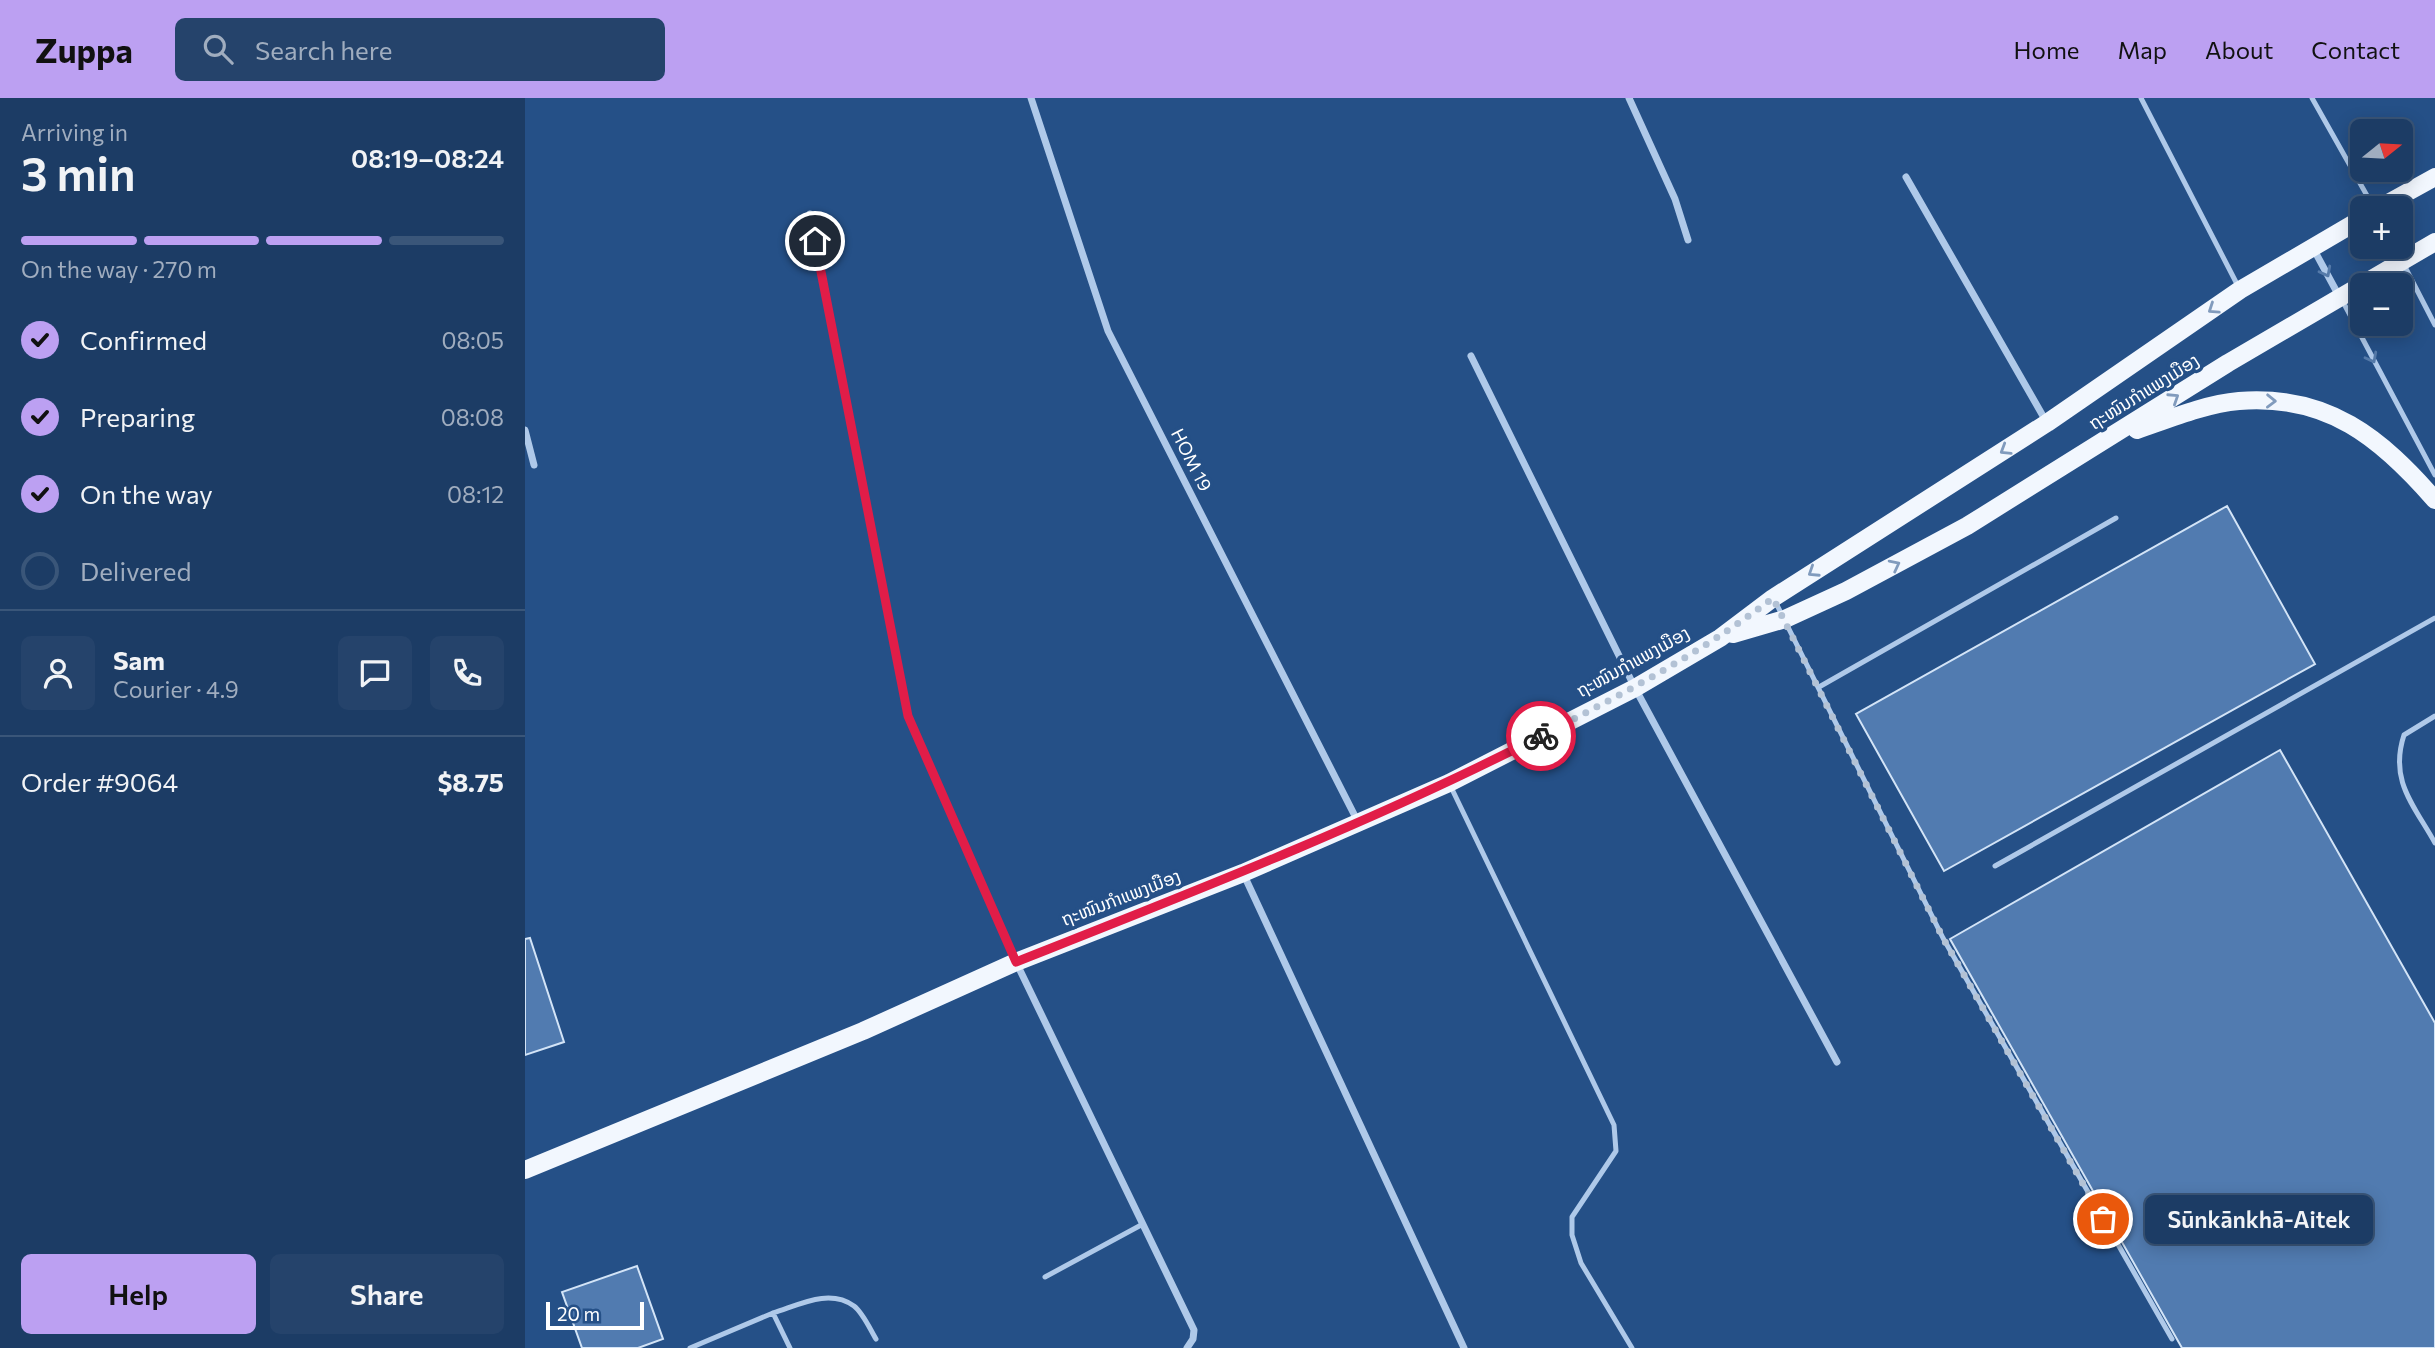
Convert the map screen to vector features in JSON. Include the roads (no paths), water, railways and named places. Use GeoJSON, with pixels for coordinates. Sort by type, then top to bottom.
{"type":"FeatureCollection","features":[{"type":"Feature","properties":{"kind":"main road"},"geometry":{"type":"LineString","coordinates":[[2399,196],[2435,177]]}},
{"type":"Feature","properties":{"kind":"main road","name":"ຖະໜົນກຳແພງເມືອງ"},"geometry":{"type":"LineString","coordinates":[[525,1170],[863,1031],[1016,962],[1243,873],[1449,783],[1635,688],[1720,638],[1773,598],[2047,423],[2240,290],[2350,226]]}},
{"type":"Feature","properties":{"kind":"main road","name":"ຖະໜົນກຳແພງເມືອງ"},"geometry":{"type":"LineString","coordinates":[[2413,249],[2435,242]]}},
{"type":"Feature","properties":{"kind":"main road","name":"ຖະໜົນກຳແພງເມືອງ"},"geometry":{"type":"LineString","coordinates":[[1720,638],[1785,619],[1846,591],[1967,526],[2228,363],[2340,297],[2391,259]]}},
{"type":"Feature","properties":{"kind":"main road"},"geometry":{"type":"LineString","coordinates":[[2110,438],[2238,401],[2283,402],[2332,414],[2370,435],[2411,472],[2435,500]]}},
{"type":"Feature","properties":{"kind":"street","name":"HOM 19"},"geometry":{"type":"LineString","coordinates":[[1031,98],[1108,331],[1358,822]]}},
{"type":"Feature","properties":{"kind":"street"},"geometry":{"type":"LineString","coordinates":[[1629,98],[1675,198],[1688,240]]}},
{"type":"Feature","properties":{"kind":"street"},"geometry":{"type":"LineString","coordinates":[[1906,177],[2047,423]]}},
{"type":"Feature","properties":{"kind":"street"},"geometry":{"type":"LineString","coordinates":[[810,214],[908,716],[1016,962],[1194,1330],[1193,1339],[1187,1348]]}},
{"type":"Feature","properties":{"kind":"street"},"geometry":{"type":"LineString","coordinates":[[2313,247],[2340,297]]}},
{"type":"Feature","properties":{"kind":"street"},"geometry":{"type":"LineString","coordinates":[[1471,356],[1635,688],[1837,1062]]}},
{"type":"Feature","properties":{"kind":"street"},"geometry":{"type":"LineString","coordinates":[[525,430],[534,465]]}},
{"type":"Feature","properties":{"kind":"street"},"geometry":{"type":"LineString","coordinates":[[1243,873],[1464,1348]]}},
{"type":"Feature","properties":{"kind":"lane"},"geometry":{"type":"LineString","coordinates":[[2140,98],[2240,290]]}},
{"type":"Feature","properties":{"kind":"lane"},"geometry":{"type":"LineString","coordinates":[[2312,98],[2370,196]]}},
{"type":"Feature","properties":{"kind":"lane"},"geometry":{"type":"LineString","coordinates":[[2401,259],[2435,326]]}},
{"type":"Feature","properties":{"kind":"lane"},"geometry":{"type":"LineString","coordinates":[[2340,297],[2435,475]]}},
{"type":"Feature","properties":{"kind":"lane"},"geometry":{"type":"LineString","coordinates":[[1819,687],[2116,518]]}},
{"type":"Feature","properties":{"kind":"lane"},"geometry":{"type":"LineString","coordinates":[[1773,598],[1943,938],[2172,1339]]}},
{"type":"Feature","properties":{"kind":"lane"},"geometry":{"type":"LineString","coordinates":[[1995,866],[2435,618]]}},
{"type":"Feature","properties":{"kind":"lane"},"geometry":{"type":"LineString","coordinates":[[2435,716],[2403,736],[2398,754],[2400,779],[2435,843]]}},
{"type":"Feature","properties":{"kind":"lane"},"geometry":{"type":"LineString","coordinates":[[1449,783],[1614,1125],[1616,1151],[1572,1217],[1572,1235],[1581,1264],[1632,1348]]}},
{"type":"Feature","properties":{"kind":"lane"},"geometry":{"type":"LineString","coordinates":[[1045,1277],[1143,1224]]}},
{"type":"Feature","properties":{"kind":"lane"},"geometry":{"type":"LineString","coordinates":[[690,1348],[773,1313],[817,1298],[838,1298],[856,1307],[876,1339]]}},
{"type":"Feature","properties":{"kind":"lane"},"geometry":{"type":"LineString","coordinates":[[773,1313],[790,1348]]}},
{"type":"Feature","properties":{"kind":"place","name":"Sūnkānkhā-Aitek"},"geometry":{"type":"Point","coordinates":[2103,1219]}}]}
